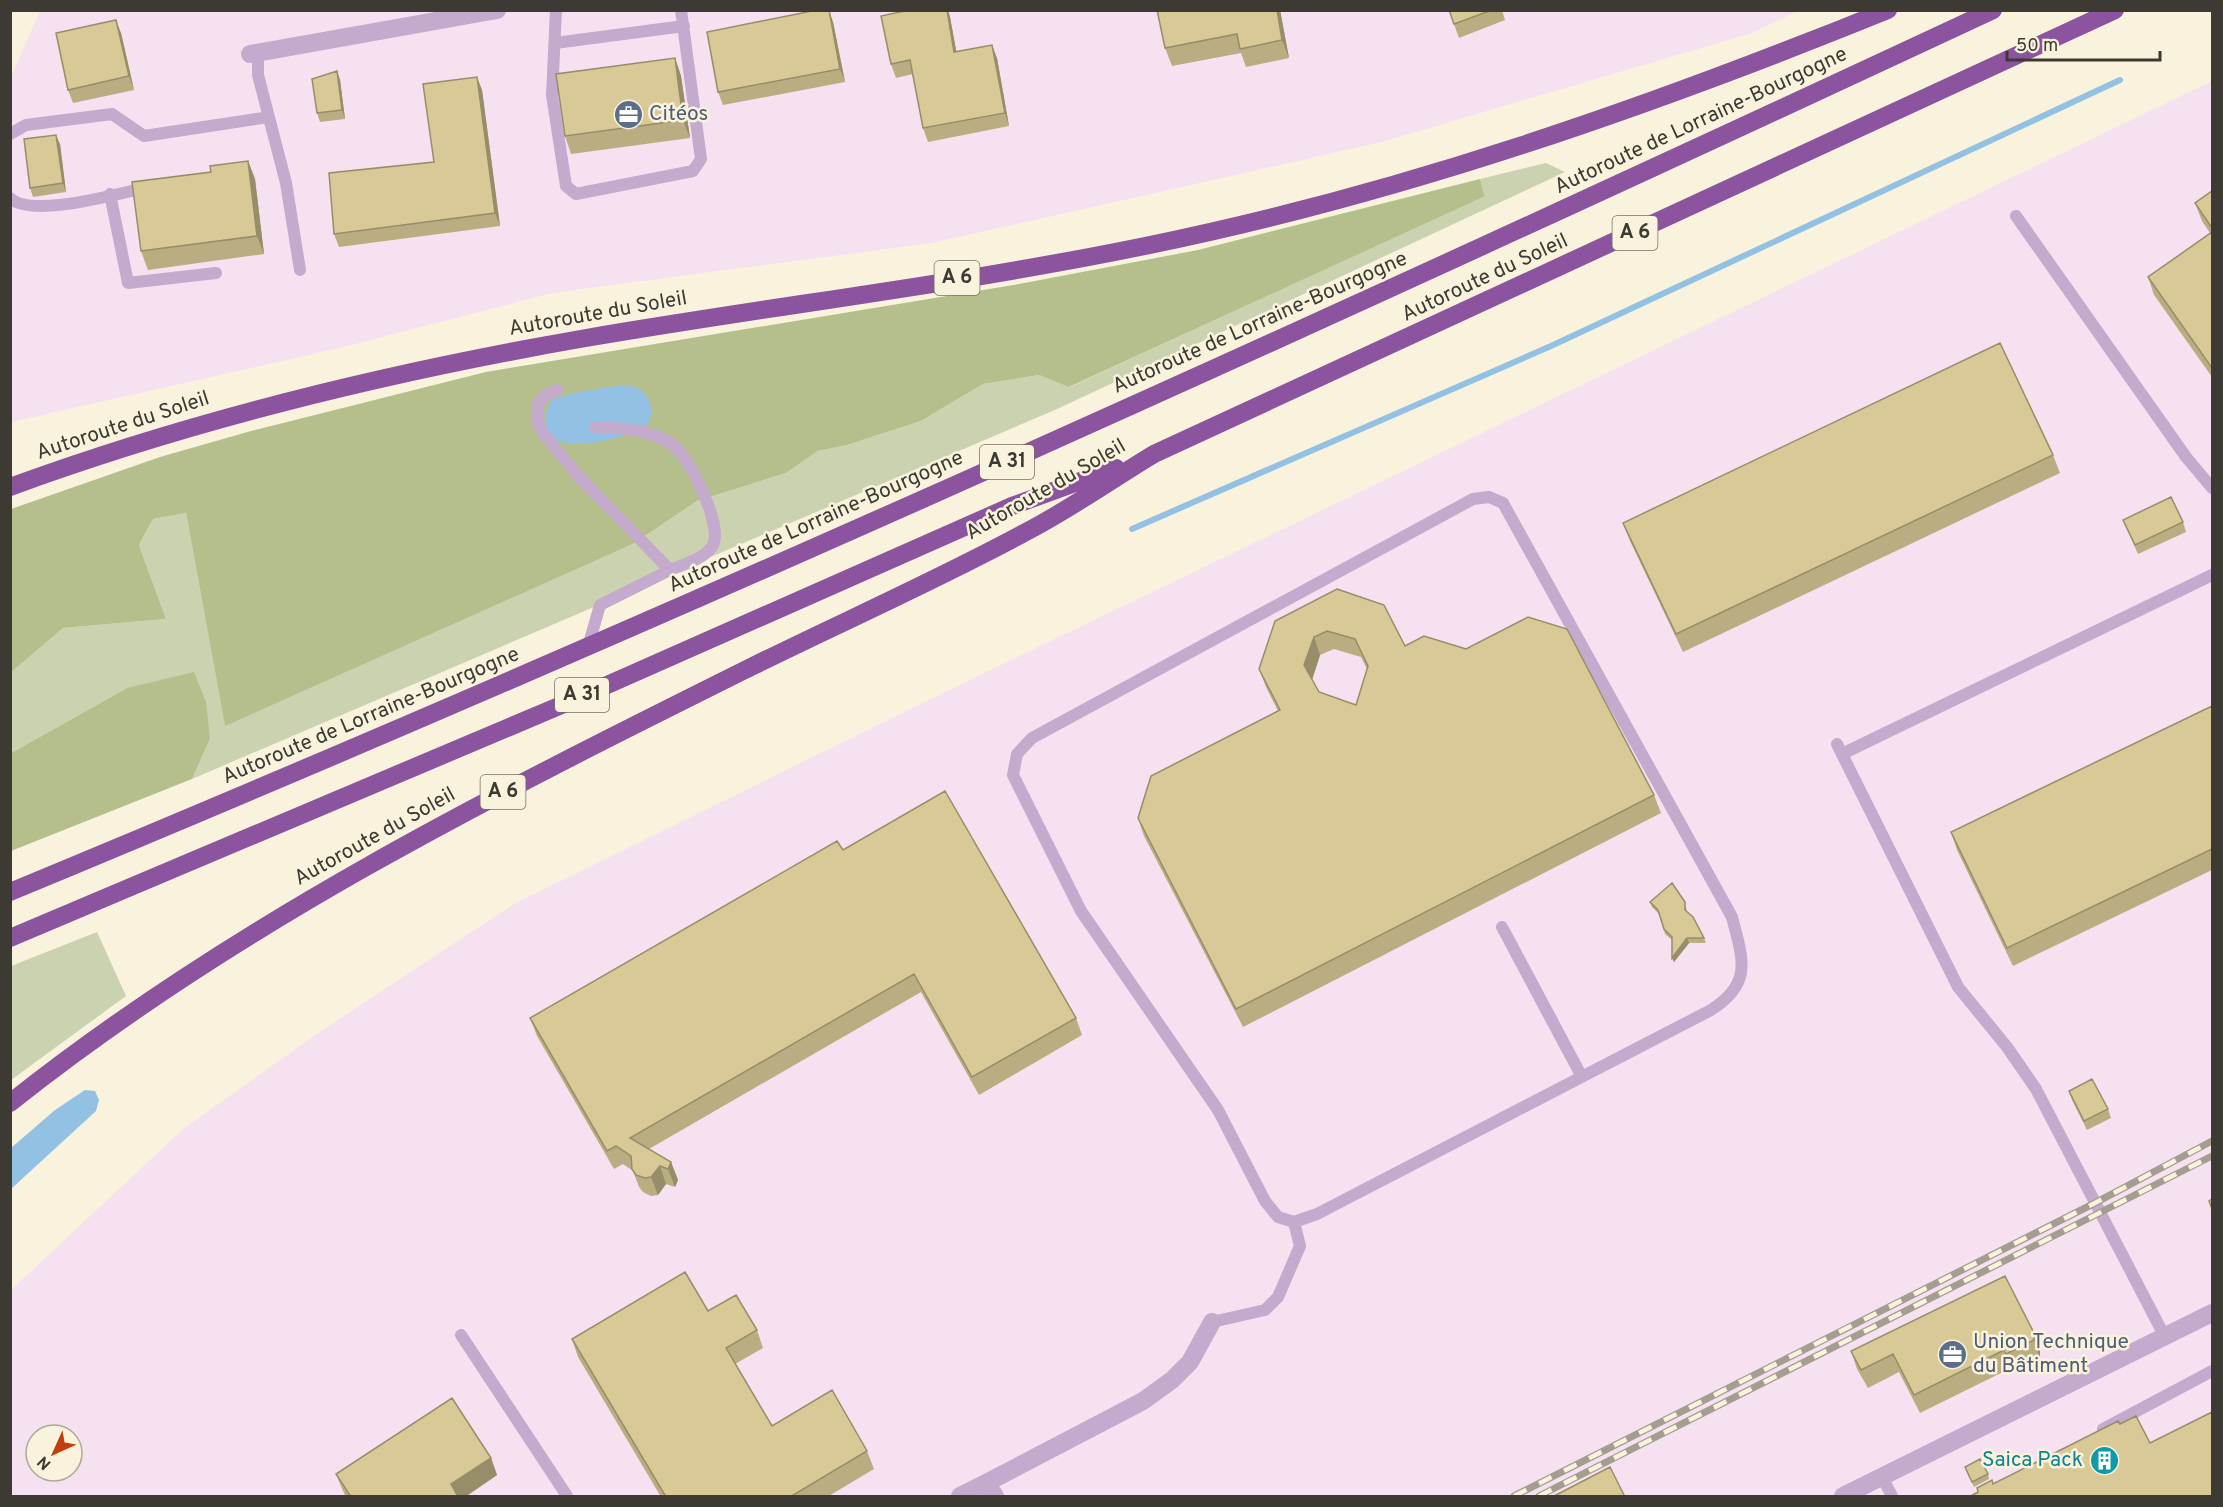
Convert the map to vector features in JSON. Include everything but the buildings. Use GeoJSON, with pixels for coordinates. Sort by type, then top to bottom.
{"type":"FeatureCollection","features":[{"type":"Feature","properties":{"kind":"highway","name":"Autoroute du Soleil"},"geometry":{"type":"LineString","coordinates":[[10,487],[111,451],[198,424],[393,375],[590,337],[1077,259],[1313,208],[1458,167],[1573,130],[1724,75],[1888,10]]}},
{"type":"Feature","properties":{"kind":"highway","name":"Autoroute de Lorraine-Bourgogne"},"geometry":{"type":"LineString","coordinates":[[10,892],[588,647],[1270,343],[1993,10]]}},
{"type":"Feature","properties":{"kind":"highway","name":"Autoroute du Soleil"},"geometry":{"type":"LineString","coordinates":[[10,1103],[160,993],[327,889],[466,812],[586,750],[1026,533],[1154,454],[2115,10]]}},
{"type":"Feature","properties":{"kind":"highway","name":"A 31"},"geometry":{"type":"LineString","coordinates":[[10,938],[538,715],[1012,506],[1154,454]]}},
{"type":"Feature","properties":{"kind":"street"},"geometry":{"type":"LineString","coordinates":[[254,53],[497,10]]}},
{"type":"Feature","properties":{"kind":"street"},"geometry":{"type":"LineString","coordinates":[[1843,1497],[2212,1313]]}},
{"type":"Feature","properties":{"kind":"street"},"geometry":{"type":"LineString","coordinates":[[960,1497],[990,1490],[1143,1401],[1172,1380],[1190,1362],[1212,1322]]}},
{"type":"Feature","properties":{"kind":"lane"},"geometry":{"type":"LineString","coordinates":[[556,10],[552,95],[566,186],[576,194],[693,171],[701,159],[681,10]]}},
{"type":"Feature","properties":{"kind":"lane"},"geometry":{"type":"LineString","coordinates":[[555,43],[684,26]]}},
{"type":"Feature","properties":{"kind":"lane"},"geometry":{"type":"LineString","coordinates":[[254,53],[286,183],[300,270]]}},
{"type":"Feature","properties":{"kind":"lane"},"geometry":{"type":"LineString","coordinates":[[10,134],[26,125],[112,114],[144,136],[269,117]]}},
{"type":"Feature","properties":{"kind":"lane"},"geometry":{"type":"LineString","coordinates":[[10,198],[24,206],[45,207],[163,184]]}},
{"type":"Feature","properties":{"kind":"lane"},"geometry":{"type":"LineString","coordinates":[[110,194],[128,283],[216,273]]}},
{"type":"Feature","properties":{"kind":"lane"},"geometry":{"type":"LineString","coordinates":[[2016,216],[2186,457],[2212,488]]}},
{"type":"Feature","properties":{"kind":"lane"},"geometry":{"type":"LineString","coordinates":[[557,390],[544,396],[538,404],[538,422],[543,433],[578,476],[670,570]]}},
{"type":"Feature","properties":{"kind":"lane"},"geometry":{"type":"LineString","coordinates":[[588,647],[600,605],[706,555],[715,538],[713,519],[691,468],[674,446],[641,430],[595,427]]}},
{"type":"Feature","properties":{"kind":"lane"},"geometry":{"type":"LineString","coordinates":[[1489,497],[1503,503],[1732,917],[1743,959],[1740,983],[1729,998],[1317,1214],[1294,1222],[1278,1217],[1265,1201],[1218,1110],[1081,911],[1013,775],[1017,754],[1032,738],[1473,499],[1489,497]]}},
{"type":"Feature","properties":{"kind":"lane"},"geometry":{"type":"LineString","coordinates":[[2165,1337],[2036,1089],[2007,1047],[1958,987],[1839,749],[2212,575]]}},
{"type":"Feature","properties":{"kind":"lane"},"geometry":{"type":"LineString","coordinates":[[1502,927],[1581,1077]]}},
{"type":"Feature","properties":{"kind":"lane"},"geometry":{"type":"LineString","coordinates":[[1212,1322],[1265,1310],[1278,1297],[1300,1246],[1294,1222]]}},
{"type":"Feature","properties":{"kind":"lane"},"geometry":{"type":"LineString","coordinates":[[462,1335],[567,1497]]}},
{"type":"Feature","properties":{"kind":"lane"},"geometry":{"type":"LineString","coordinates":[[2088,1436],[2212,1371]]}},
{"type":"Feature","properties":{"kind":"lane"},"geometry":{"type":"LineString","coordinates":[[1882,1477],[1892,1497]]}},
{"type":"Feature","properties":{"kind":"shaded area"},"geometry":{"type":"Polygon","coordinates":[[[40,11],[1798,11],[1752,33],[1382,142],[932,243],[552,293],[340,348],[11,422],[11,77],[40,11]]]}},
{"type":"Feature","properties":{"kind":"shaded area"},"geometry":{"type":"Polygon","coordinates":[[[2212,81],[2212,1496],[11,1496],[11,1290],[183,1129],[321,1031],[514,904],[947,691],[2212,81]]]}},
{"type":"Feature","properties":{"kind":"green space"},"geometry":{"type":"Polygon","coordinates":[[[1546,163],[1565,172],[1057,409],[192,779],[210,739],[127,688],[11,753],[10,672],[63,628],[166,619],[139,545],[153,519],[186,513],[225,725],[633,544],[697,501],[786,473],[818,451],[847,445],[921,421],[983,384],[1039,375],[1070,387],[1485,195],[1480,179],[1546,163]]]}},
{"type":"Feature","properties":{"kind":"green space"},"geometry":{"type":"Polygon","coordinates":[[[1480,179],[1485,196],[1069,387],[1039,375],[983,384],[921,421],[847,445],[818,451],[786,473],[697,501],[633,544],[225,726],[186,513],[153,519],[139,545],[166,619],[63,628],[11,672],[11,509],[160,457],[251,431],[486,372],[1019,284],[1198,250],[1480,179]]]}},
{"type":"Feature","properties":{"kind":"green space"},"geometry":{"type":"Polygon","coordinates":[[[194,672],[206,702],[210,739],[192,779],[11,851],[11,753],[127,688],[194,672]]]}},
{"type":"Feature","properties":{"kind":"green space"},"geometry":{"type":"Polygon","coordinates":[[[97,932],[126,996],[11,1080],[11,966],[97,932]]]}},
{"type":"Feature","properties":{"kind":"water"},"geometry":{"type":"Polygon","coordinates":[[[623,385],[639,389],[651,405],[652,411],[648,424],[636,433],[584,444],[558,440],[550,434],[546,416],[552,400],[572,393],[623,385]]]}},
{"type":"Feature","properties":{"kind":"water"},"geometry":{"type":"Polygon","coordinates":[[[85,1090],[95,1091],[99,1100],[96,1111],[11,1189],[11,1148],[55,1110],[85,1090]]]}},
{"type":"Feature","properties":{"kind":"waterway"},"geometry":{"type":"LineString","coordinates":[[1132,529],[1551,346],[2120,80]]}},
{"type":"Feature","properties":{"kind":"railway"},"geometry":{"type":"LineString","coordinates":[[1514,1496],[2095,1203],[2212,1141]]}},
{"type":"Feature","properties":{"kind":"railway"},"geometry":{"type":"LineString","coordinates":[[1539,1496],[2212,1156]]}},
{"type":"Feature","properties":{"kind":"place","name":"Citéos"},"geometry":{"type":"Point","coordinates":[628,114]}},
{"type":"Feature","properties":{"kind":"place","name":"Union Technique du Bâtiment"},"geometry":{"type":"Point","coordinates":[1952,1354]}},
{"type":"Feature","properties":{"kind":"place","name":"Saica Pack"},"geometry":{"type":"Point","coordinates":[2104,1460]}}]}
